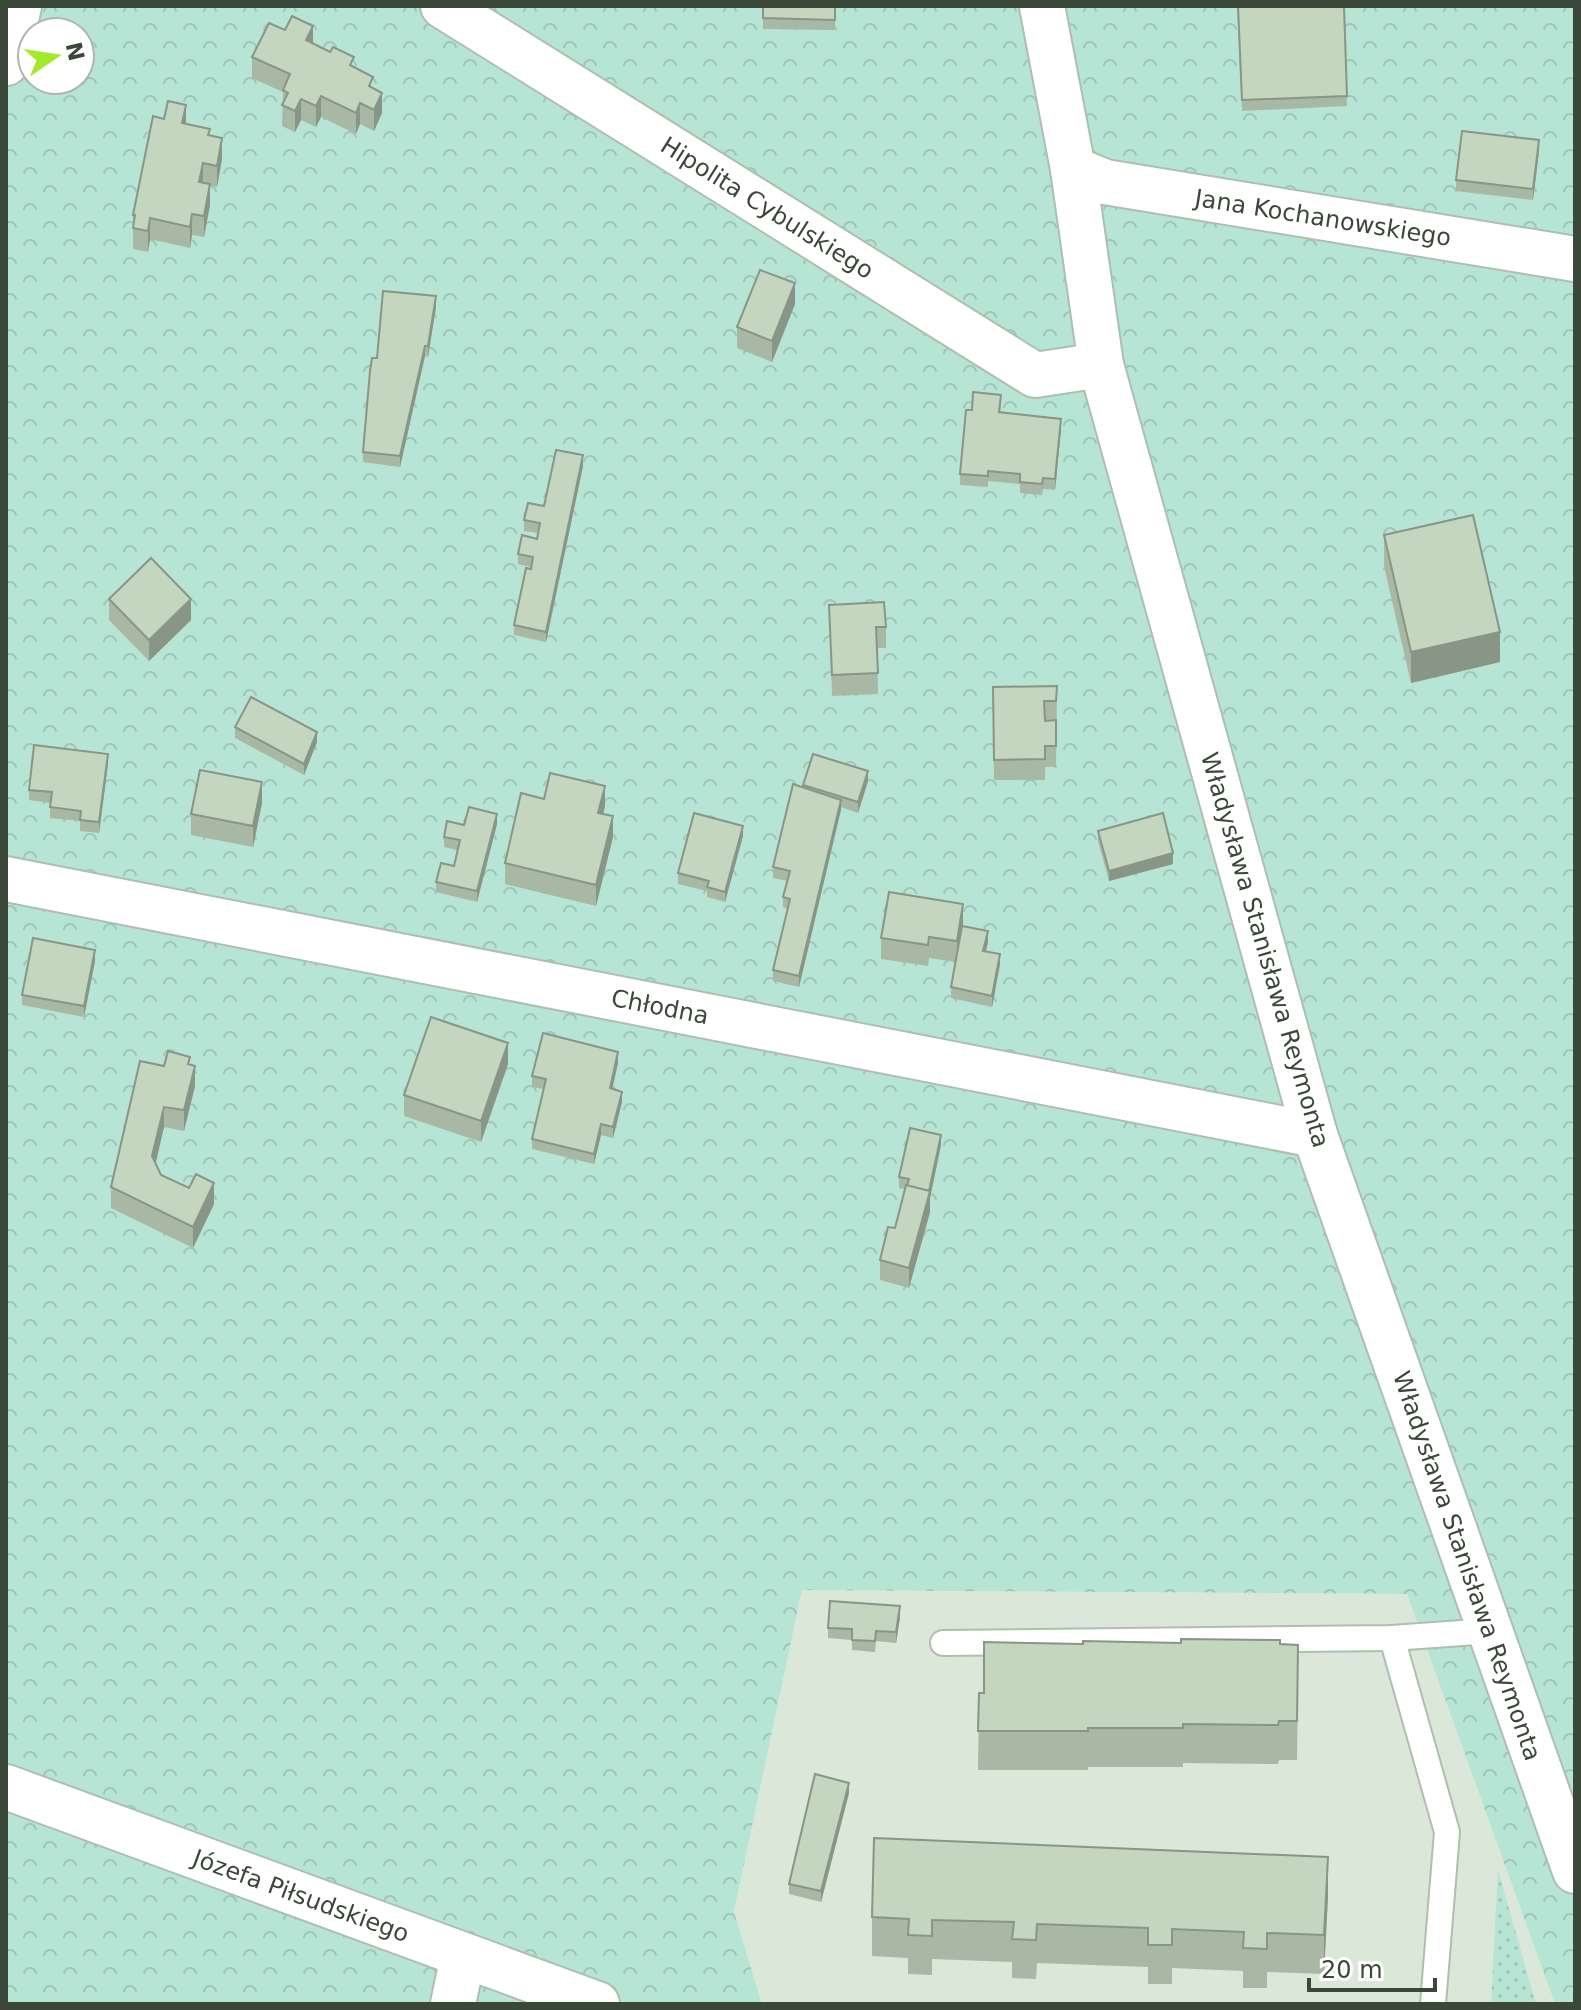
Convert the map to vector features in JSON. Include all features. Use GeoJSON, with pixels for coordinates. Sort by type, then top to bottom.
{"type":"FeatureCollection","features":[{"type":"Feature","properties":{"kind":"street"},"geometry":{"type":"LineString","coordinates":[[6,63],[19,6]]}},
{"type":"Feature","properties":{"kind":"street","name":"Hipolita Cybulskiego"},"geometry":{"type":"LineString","coordinates":[[443,6],[1035,375],[1101,365]]}},
{"type":"Feature","properties":{"kind":"street","name":"Władysława Stanisława Reymonta"},"geometry":{"type":"LineString","coordinates":[[1042,6],[1073,169],[1101,365],[1315,1135],[1575,1871]]}},
{"type":"Feature","properties":{"kind":"street","name":"Jana Kochanowskiego"},"geometry":{"type":"LineString","coordinates":[[1073,169],[1105,182],[1575,259]]}},
{"type":"Feature","properties":{"kind":"street","name":"Chłodna"},"geometry":{"type":"LineString","coordinates":[[6,879],[1315,1135]]}},
{"type":"Feature","properties":{"kind":"street","name":"Józefa Piłsudskiego"},"geometry":{"type":"LineString","coordinates":[[6,1787],[597,2004]]}},
{"type":"Feature","properties":{"kind":"street"},"geometry":{"type":"LineString","coordinates":[[453,2004],[463,1956]]}},
{"type":"Feature","properties":{"kind":"lane"},"geometry":{"type":"LineString","coordinates":[[943,1643],[1392,1638],[1490,1631]]}},
{"type":"Feature","properties":{"kind":"lane"},"geometry":{"type":"LineString","coordinates":[[1392,1638],[1447,1832],[1433,2004]]}},
{"type":"Feature","properties":{"kind":"shaded area"},"geometry":{"type":"Polygon","coordinates":[[[802,1590],[1407,1594],[1555,2004],[762,2004],[734,1912],[802,1590]]]}},
{"type":"Feature","properties":{"kind":"green space"},"geometry":{"type":"Polygon","coordinates":[[[6,6],[1575,6],[1575,2004],[1555,2004],[1407,1594],[802,1590],[734,1912],[762,2004],[6,2004],[6,6]]]}},
{"type":"Feature","properties":{"kind":"green space"},"geometry":{"type":"Polygon","coordinates":[[[1498,1870],[1536,2004],[1491,2004],[1498,1870]]]}},
{"type":"Feature","properties":{"kind":"building"},"geometry":{"type":"Polygon","coordinates":[[[763,6],[835,6],[835,20],[763,18],[763,6]]]}},
{"type":"Feature","properties":{"kind":"building"},"geometry":{"type":"Polygon","coordinates":[[[1238,6],[1344,6],[1347,96],[1242,100],[1238,6]]]}},
{"type":"Feature","properties":{"kind":"building"},"geometry":{"type":"Polygon","coordinates":[[[292,16],[313,26],[306,40],[330,52],[333,47],[354,57],[350,65],[373,77],[369,86],[382,93],[374,110],[360,103],[356,113],[321,96],[316,106],[301,99],[295,111],[282,105],[288,93],[283,90],[290,74],[252,57],[269,23],[285,30],[292,16]]]}},
{"type":"Feature","properties":{"kind":"building"},"geometry":{"type":"Polygon","coordinates":[[[168,101],[186,105],[182,123],[210,129],[208,135],[222,138],[217,166],[203,163],[199,182],[210,184],[204,216],[192,214],[190,227],[150,218],[148,231],[133,228],[153,116],[164,119],[168,101]]]}},
{"type":"Feature","properties":{"kind":"building"},"geometry":{"type":"Polygon","coordinates":[[[1462,131],[1539,140],[1533,189],[1456,180],[1462,131]]]}},
{"type":"Feature","properties":{"kind":"building"},"geometry":{"type":"Polygon","coordinates":[[[760,270],[795,283],[772,341],[737,327],[760,270]]]}},
{"type":"Feature","properties":{"kind":"building"},"geometry":{"type":"Polygon","coordinates":[[[383,291],[436,296],[428,346],[425,346],[400,456],[363,452],[370,371],[372,358],[377,358],[383,291]]]}},
{"type":"Feature","properties":{"kind":"building"},"geometry":{"type":"Polygon","coordinates":[[[973,392],[1001,395],[999,412],[1061,419],[1055,479],[1043,478],[1042,484],[1020,482],[1020,474],[988,471],[988,476],[960,474],[966,410],[972,410],[973,392]]]}},
{"type":"Feature","properties":{"kind":"building"},"geometry":{"type":"Polygon","coordinates":[[[556,450],[583,455],[546,632],[514,625],[526,568],[531,569],[533,557],[518,554],[522,535],[537,539],[540,523],[524,520],[528,503],[544,506],[556,450]]]}},
{"type":"Feature","properties":{"kind":"building"},"geometry":{"type":"Polygon","coordinates":[[[1473,515],[1500,632],[1411,652],[1384,535],[1473,515]]]}},
{"type":"Feature","properties":{"kind":"building"},"geometry":{"type":"Polygon","coordinates":[[[151,558],[191,599],[149,640],[109,599],[151,558]]]}},
{"type":"Feature","properties":{"kind":"building"},"geometry":{"type":"Polygon","coordinates":[[[884,602],[886,627],[876,627],[878,673],[832,675],[829,605],[884,602]]]}},
{"type":"Feature","properties":{"kind":"building"},"geometry":{"type":"Polygon","coordinates":[[[1057,686],[1056,701],[1044,701],[1045,721],[1056,720],[1056,746],[1045,746],[1045,759],[994,760],[993,687],[1057,686]]]}},
{"type":"Feature","properties":{"kind":"building"},"geometry":{"type":"Polygon","coordinates":[[[251,697],[317,732],[304,764],[235,727],[251,697]]]}},
{"type":"Feature","properties":{"kind":"building"},"geometry":{"type":"Polygon","coordinates":[[[34,745],[108,754],[99,822],[80,820],[81,811],[50,807],[52,792],[29,790],[34,745]]]}},
{"type":"Feature","properties":{"kind":"building"},"geometry":{"type":"Polygon","coordinates":[[[813,754],[868,771],[858,802],[803,785],[813,754]]]}},
{"type":"Feature","properties":{"kind":"building"},"geometry":{"type":"Polygon","coordinates":[[[200,770],[262,782],[253,826],[191,814],[200,770]]]}},
{"type":"Feature","properties":{"kind":"building"},"geometry":{"type":"Polygon","coordinates":[[[550,773],[605,786],[598,813],[613,816],[596,885],[505,863],[521,793],[544,799],[550,773]]]}},
{"type":"Feature","properties":{"kind":"building"},"geometry":{"type":"Polygon","coordinates":[[[793,784],[841,800],[799,976],[773,970],[790,899],[783,897],[790,871],[773,867],[793,784]]]}},
{"type":"Feature","properties":{"kind":"building"},"geometry":{"type":"Polygon","coordinates":[[[469,807],[497,814],[477,891],[436,882],[441,863],[454,866],[460,840],[444,837],[447,821],[464,825],[469,807]]]}},
{"type":"Feature","properties":{"kind":"building"},"geometry":{"type":"Polygon","coordinates":[[[694,813],[743,826],[725,892],[707,887],[709,881],[678,873],[694,813]]]}},
{"type":"Feature","properties":{"kind":"building"},"geometry":{"type":"Polygon","coordinates":[[[1163,813],[1173,853],[1109,871],[1098,831],[1163,813]]]}},
{"type":"Feature","properties":{"kind":"building"},"geometry":{"type":"Polygon","coordinates":[[[889,892],[963,904],[957,941],[929,937],[928,945],[881,938],[889,892]]]}},
{"type":"Feature","properties":{"kind":"building"},"geometry":{"type":"Polygon","coordinates":[[[962,926],[988,931],[983,951],[1000,954],[992,996],[951,987],[962,926]]]}},
{"type":"Feature","properties":{"kind":"building"},"geometry":{"type":"Polygon","coordinates":[[[33,938],[95,950],[84,1006],[22,995],[33,938]]]}},
{"type":"Feature","properties":{"kind":"building"},"geometry":{"type":"Polygon","coordinates":[[[431,1017],[508,1043],[481,1121],[404,1095],[431,1017]]]}},
{"type":"Feature","properties":{"kind":"building"},"geometry":{"type":"Polygon","coordinates":[[[543,1033],[618,1052],[610,1088],[622,1092],[613,1127],[601,1124],[594,1154],[532,1139],[546,1079],[532,1076],[543,1033]]]}},
{"type":"Feature","properties":{"kind":"building"},"geometry":{"type":"Polygon","coordinates":[[[168,1051],[190,1057],[188,1064],[195,1066],[184,1110],[164,1107],[152,1156],[161,1175],[189,1188],[196,1174],[214,1183],[193,1227],[111,1187],[140,1061],[164,1066],[168,1051]]]}},
{"type":"Feature","properties":{"kind":"building"},"geometry":{"type":"Polygon","coordinates":[[[910,1128],[941,1135],[929,1191],[907,1186],[909,1179],[899,1177],[910,1128]]]}},
{"type":"Feature","properties":{"kind":"building"},"geometry":{"type":"Polygon","coordinates":[[[906,1185],[930,1191],[909,1268],[880,1260],[888,1227],[895,1228],[906,1185]]]}},
{"type":"Feature","properties":{"kind":"building"},"geometry":{"type":"Polygon","coordinates":[[[830,1601],[900,1606],[896,1632],[876,1631],[875,1641],[852,1640],[852,1629],[828,1628],[830,1601]]]}},
{"type":"Feature","properties":{"kind":"building"},"geometry":{"type":"Polygon","coordinates":[[[1181,1639],[1280,1640],[1280,1644],[1298,1645],[1297,1721],[1279,1721],[1278,1725],[1183,1724],[1183,1728],[1088,1728],[1088,1731],[978,1731],[979,1693],[984,1693],[984,1642],[1181,1643],[1181,1639]]]}},
{"type":"Feature","properties":{"kind":"building"},"geometry":{"type":"Polygon","coordinates":[[[815,1774],[849,1783],[821,1891],[789,1884],[815,1774]]]}},
{"type":"Feature","properties":{"kind":"building"},"geometry":{"type":"Polygon","coordinates":[[[874,1838],[1328,1857],[1324,1935],[1267,1933],[1267,1949],[1243,1948],[1244,1932],[1172,1929],[1172,1945],[1148,1945],[1148,1928],[1037,1924],[1036,1940],[1012,1939],[1014,1922],[932,1920],[932,1936],[908,1935],[909,1919],[872,1917],[874,1838]]]}}]}
